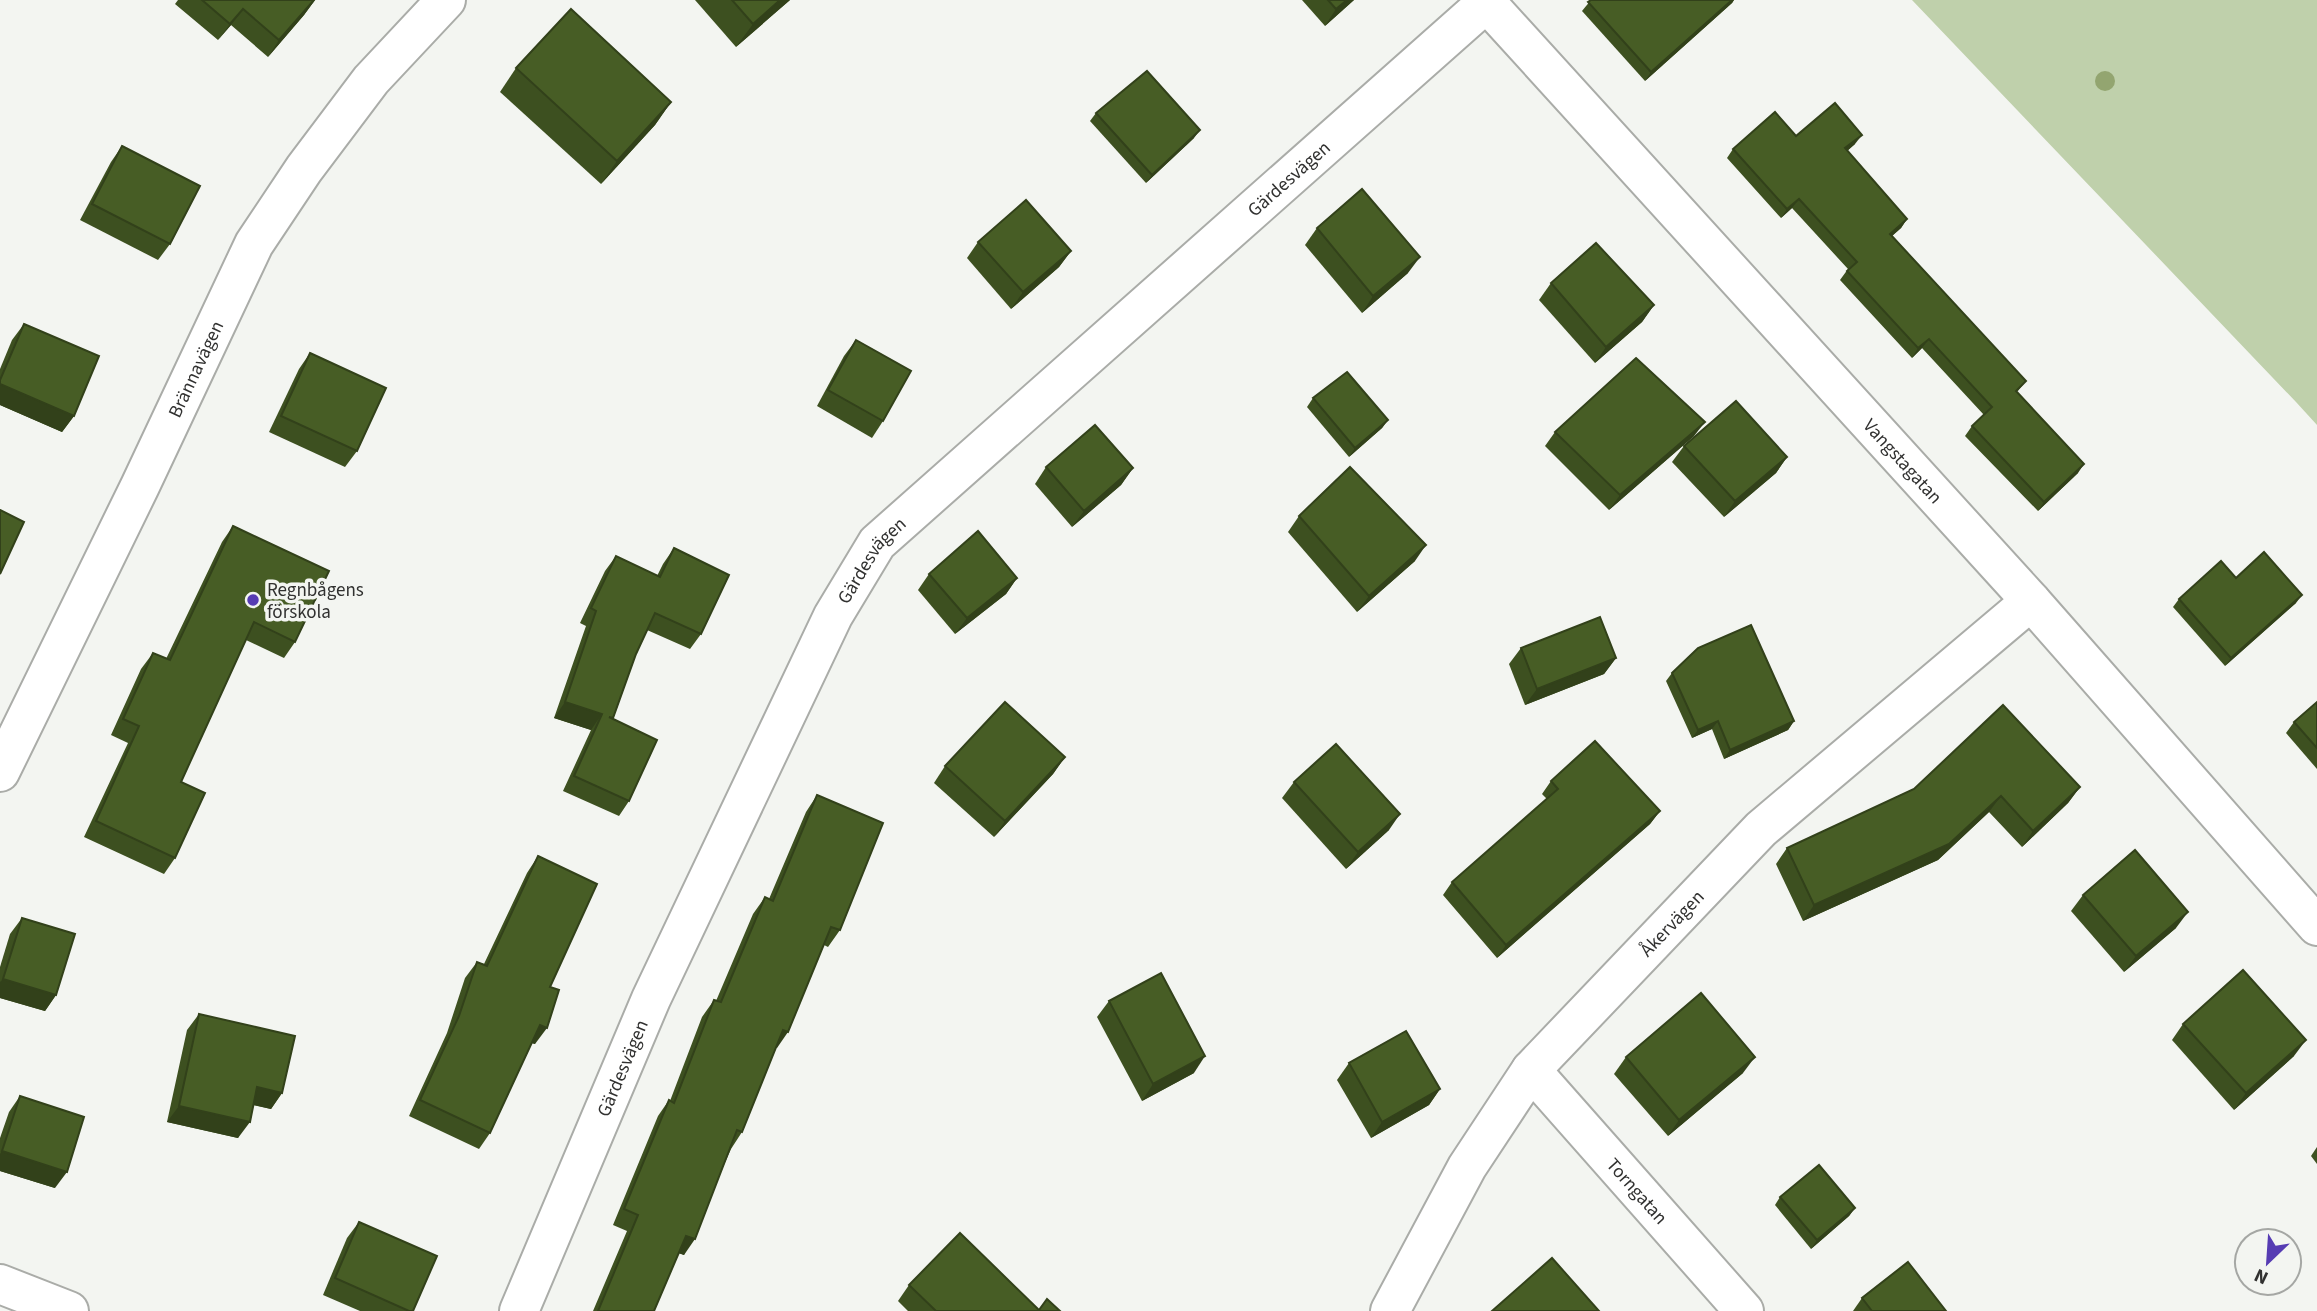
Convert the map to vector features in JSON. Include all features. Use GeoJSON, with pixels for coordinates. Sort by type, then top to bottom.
{"type":"FeatureCollection","features":[{"type":"Feature","properties":{"kind":"street","name":"Brännavägen"},"geometry":{"type":"LineString","coordinates":[[0,772],[140,486],[254,244],[304,169],[371,80],[446,0]]}},
{"type":"Feature","properties":{"kind":"street","name":"Vangstagatan"},"geometry":{"type":"LineString","coordinates":[[1485,1],[2031,601],[2317,926]]}},
{"type":"Feature","properties":{"kind":"street","name":"Gärdesvägen"},"geometry":{"type":"LineString","coordinates":[[519,1311],[651,999],[832,615],[877,543],[1485,1]]}},
{"type":"Feature","properties":{"kind":"street","name":"Åkervägen"},"geometry":{"type":"LineString","coordinates":[[1390,1311],[1467,1167],[1531,1070],[1761,829],[2031,601]]}},
{"type":"Feature","properties":{"kind":"street","name":"Torngatan"},"geometry":{"type":"LineString","coordinates":[[1531,1070],[1744,1311]]}},
{"type":"Feature","properties":{"kind":"street"},"geometry":{"type":"LineString","coordinates":[[0,1284],[69,1311]]}},
{"type":"Feature","properties":{"kind":"green space"},"geometry":{"type":"Polygon","coordinates":[[[1912,0],[2317,0],[2317,425],[2296,402],[1912,0]]]}},
{"type":"Feature","properties":{"kind":"building"},"geometry":{"type":"Polygon","coordinates":[[[202,0],[314,0],[279,40],[243,9],[230,24],[202,0]]]}},
{"type":"Feature","properties":{"kind":"building"},"geometry":{"type":"Polygon","coordinates":[[[732,0],[780,0],[753,24],[732,0]]]}},
{"type":"Feature","properties":{"kind":"building"},"geometry":{"type":"Polygon","coordinates":[[[1328,0],[1347,0],[1336,9],[1328,0]]]}},
{"type":"Feature","properties":{"kind":"building"},"geometry":{"type":"Polygon","coordinates":[[[1732,0],[1651,72],[1588,2],[1732,0]]]}},
{"type":"Feature","properties":{"kind":"building"},"geometry":{"type":"Polygon","coordinates":[[[571,9],[671,102],[617,161],[516,68],[571,9]]]}},
{"type":"Feature","properties":{"kind":"building"},"geometry":{"type":"Polygon","coordinates":[[[1147,71],[1200,130],[1152,175],[1096,113],[1147,71]]]}},
{"type":"Feature","properties":{"kind":"building"},"geometry":{"type":"Polygon","coordinates":[[[1835,103],[1862,135],[1845,148],[1907,219],[1890,234],[2026,381],[2016,391],[2084,464],[2044,502],[1972,426],[1992,407],[1929,339],[1918,348],[1847,271],[1857,262],[1799,199],[1787,209],[1733,149],[1775,112],[1796,136],[1835,103]]]}},
{"type":"Feature","properties":{"kind":"building"},"geometry":{"type":"Polygon","coordinates":[[[122,146],[200,186],[170,244],[92,204],[122,146]]]}},
{"type":"Feature","properties":{"kind":"building"},"geometry":{"type":"Polygon","coordinates":[[[1362,189],[1420,257],[1373,296],[1317,228],[1362,189]]]}},
{"type":"Feature","properties":{"kind":"building"},"geometry":{"type":"Polygon","coordinates":[[[1026,200],[1071,251],[1023,292],[978,242],[1026,200]]]}},
{"type":"Feature","properties":{"kind":"building"},"geometry":{"type":"Polygon","coordinates":[[[1596,243],[1654,305],[1606,347],[1551,283],[1596,243]]]}},
{"type":"Feature","properties":{"kind":"building"},"geometry":{"type":"Polygon","coordinates":[[[24,324],[99,356],[74,416],[0,384],[24,324]]]}},
{"type":"Feature","properties":{"kind":"building"},"geometry":{"type":"Polygon","coordinates":[[[856,340],[911,371],[883,421],[828,390],[856,340]]]}},
{"type":"Feature","properties":{"kind":"building"},"geometry":{"type":"Polygon","coordinates":[[[310,353],[386,388],[357,451],[281,416],[310,353]]]}},
{"type":"Feature","properties":{"kind":"building"},"geometry":{"type":"Polygon","coordinates":[[[1636,358],[1705,422],[1620,495],[1555,432],[1636,358]]]}},
{"type":"Feature","properties":{"kind":"building"},"geometry":{"type":"Polygon","coordinates":[[[1347,372],[1388,420],[1355,448],[1313,398],[1347,372]]]}},
{"type":"Feature","properties":{"kind":"building"},"geometry":{"type":"Polygon","coordinates":[[[1736,401],[1787,457],[1735,501],[1684,446],[1736,401]]]}},
{"type":"Feature","properties":{"kind":"building"},"geometry":{"type":"Polygon","coordinates":[[[1095,425],[1133,468],[1084,511],[1046,467],[1095,425]]]}},
{"type":"Feature","properties":{"kind":"building"},"geometry":{"type":"Polygon","coordinates":[[[1350,467],[1426,545],[1369,596],[1299,516],[1350,467]]]}},
{"type":"Feature","properties":{"kind":"building"},"geometry":{"type":"Polygon","coordinates":[[[0,510],[24,522],[0,574],[0,510]]]}},
{"type":"Feature","properties":{"kind":"building"},"geometry":{"type":"Polygon","coordinates":[[[233,526],[329,571],[295,642],[254,622],[181,782],[205,793],[175,858],[96,821],[139,726],[123,719],[153,653],[170,660],[233,526]]]}},
{"type":"Feature","properties":{"kind":"building"},"geometry":{"type":"Polygon","coordinates":[[[978,531],[1017,578],[967,618],[929,574],[978,531]]]}},
{"type":"Feature","properties":{"kind":"building"},"geometry":{"type":"Polygon","coordinates":[[[674,548],[729,575],[701,634],[655,613],[636,654],[613,718],[609,717],[657,740],[629,801],[574,776],[602,714],[565,702],[596,611],[591,608],[616,556],[660,577],[674,548]]]}},
{"type":"Feature","properties":{"kind":"building"},"geometry":{"type":"Polygon","coordinates":[[[2264,552],[2302,595],[2231,658],[2179,599],[2221,561],[2236,578],[2264,552]]]}},
{"type":"Feature","properties":{"kind":"building"},"geometry":{"type":"Polygon","coordinates":[[[1600,617],[1616,658],[1537,689],[1521,648],[1600,617]]]}},
{"type":"Feature","properties":{"kind":"building"},"geometry":{"type":"Polygon","coordinates":[[[1751,625],[1794,721],[1730,750],[1718,721],[1698,730],[1672,673],[1698,648],[1751,625]]]}},
{"type":"Feature","properties":{"kind":"building"},"geometry":{"type":"Polygon","coordinates":[[[1005,702],[1065,757],[1005,821],[945,766],[1005,702]]]}},
{"type":"Feature","properties":{"kind":"building"},"geometry":{"type":"Polygon","coordinates":[[[2317,702],[2317,748],[2294,722],[2317,702]]]}},
{"type":"Feature","properties":{"kind":"building"},"geometry":{"type":"Polygon","coordinates":[[[2003,705],[2080,787],[2033,831],[2001,796],[1949,844],[1814,905],[1787,848],[1914,789],[2003,705]]]}},
{"type":"Feature","properties":{"kind":"building"},"geometry":{"type":"Polygon","coordinates":[[[1595,741],[1660,811],[1506,945],[1452,882],[1558,789],[1551,781],[1595,741]]]}},
{"type":"Feature","properties":{"kind":"building"},"geometry":{"type":"Polygon","coordinates":[[[1336,744],[1400,814],[1358,852],[1294,782],[1336,744]]]}},
{"type":"Feature","properties":{"kind":"building"},"geometry":{"type":"Polygon","coordinates":[[[817,795],[883,823],[840,930],[831,927],[788,1032],[783,1030],[742,1132],[737,1130],[695,1239],[686,1236],[654,1311],[598,1311],[638,1215],[624,1209],[669,1100],[674,1103],[714,1000],[721,1002],[765,897],[773,901],[817,795]]]}},
{"type":"Feature","properties":{"kind":"building"},"geometry":{"type":"Polygon","coordinates":[[[2135,850],[2188,912],[2136,956],[2083,895],[2135,850]]]}},
{"type":"Feature","properties":{"kind":"building"},"geometry":{"type":"Polygon","coordinates":[[[538,856],[597,884],[550,987],[559,990],[547,1028],[540,1025],[490,1133],[420,1100],[459,1016],[477,962],[487,966],[538,856]]]}},
{"type":"Feature","properties":{"kind":"building"},"geometry":{"type":"Polygon","coordinates":[[[22,918],[75,934],[56,995],[3,979],[22,918]]]}},
{"type":"Feature","properties":{"kind":"building"},"geometry":{"type":"Polygon","coordinates":[[[2243,970],[2306,1040],[2246,1093],[2183,1024],[2243,970]]]}},
{"type":"Feature","properties":{"kind":"building"},"geometry":{"type":"Polygon","coordinates":[[[1161,973],[1205,1056],[1153,1084],[1109,1001],[1161,973]]]}},
{"type":"Feature","properties":{"kind":"building"},"geometry":{"type":"Polygon","coordinates":[[[1701,993],[1755,1057],[1679,1120],[1626,1057],[1701,993]]]}},
{"type":"Feature","properties":{"kind":"building"},"geometry":{"type":"Polygon","coordinates":[[[199,1014],[295,1036],[282,1093],[257,1087],[250,1122],[179,1106],[199,1014]]]}},
{"type":"Feature","properties":{"kind":"building"},"geometry":{"type":"Polygon","coordinates":[[[1406,1031],[1440,1089],[1382,1122],[1349,1063],[1406,1031]]]}},
{"type":"Feature","properties":{"kind":"building"},"geometry":{"type":"Polygon","coordinates":[[[20,1096],[84,1117],[67,1172],[2,1151],[20,1096]]]}},
{"type":"Feature","properties":{"kind":"building"},"geometry":{"type":"Polygon","coordinates":[[[1819,1165],[1855,1208],[1817,1240],[1780,1197],[1819,1165]]]}},
{"type":"Feature","properties":{"kind":"building"},"geometry":{"type":"Polygon","coordinates":[[[359,1222],[437,1256],[413,1311],[335,1278],[359,1222]]]}},
{"type":"Feature","properties":{"kind":"building"},"geometry":{"type":"Polygon","coordinates":[[[960,1233],[1039,1310],[1047,1299],[1060,1311],[936,1311],[909,1285],[960,1233]]]}},
{"type":"Feature","properties":{"kind":"building"},"geometry":{"type":"Polygon","coordinates":[[[1552,1258],[1599,1311],[1492,1311],[1552,1258]]]}},
{"type":"Feature","properties":{"kind":"building"},"geometry":{"type":"Polygon","coordinates":[[[1908,1262],[1946,1311],[1872,1311],[1862,1298],[1908,1262]]]}},
{"type":"Feature","properties":{"kind":"place","name":"Regnbågens förskola"},"geometry":{"type":"Point","coordinates":[253,600]}}]}
